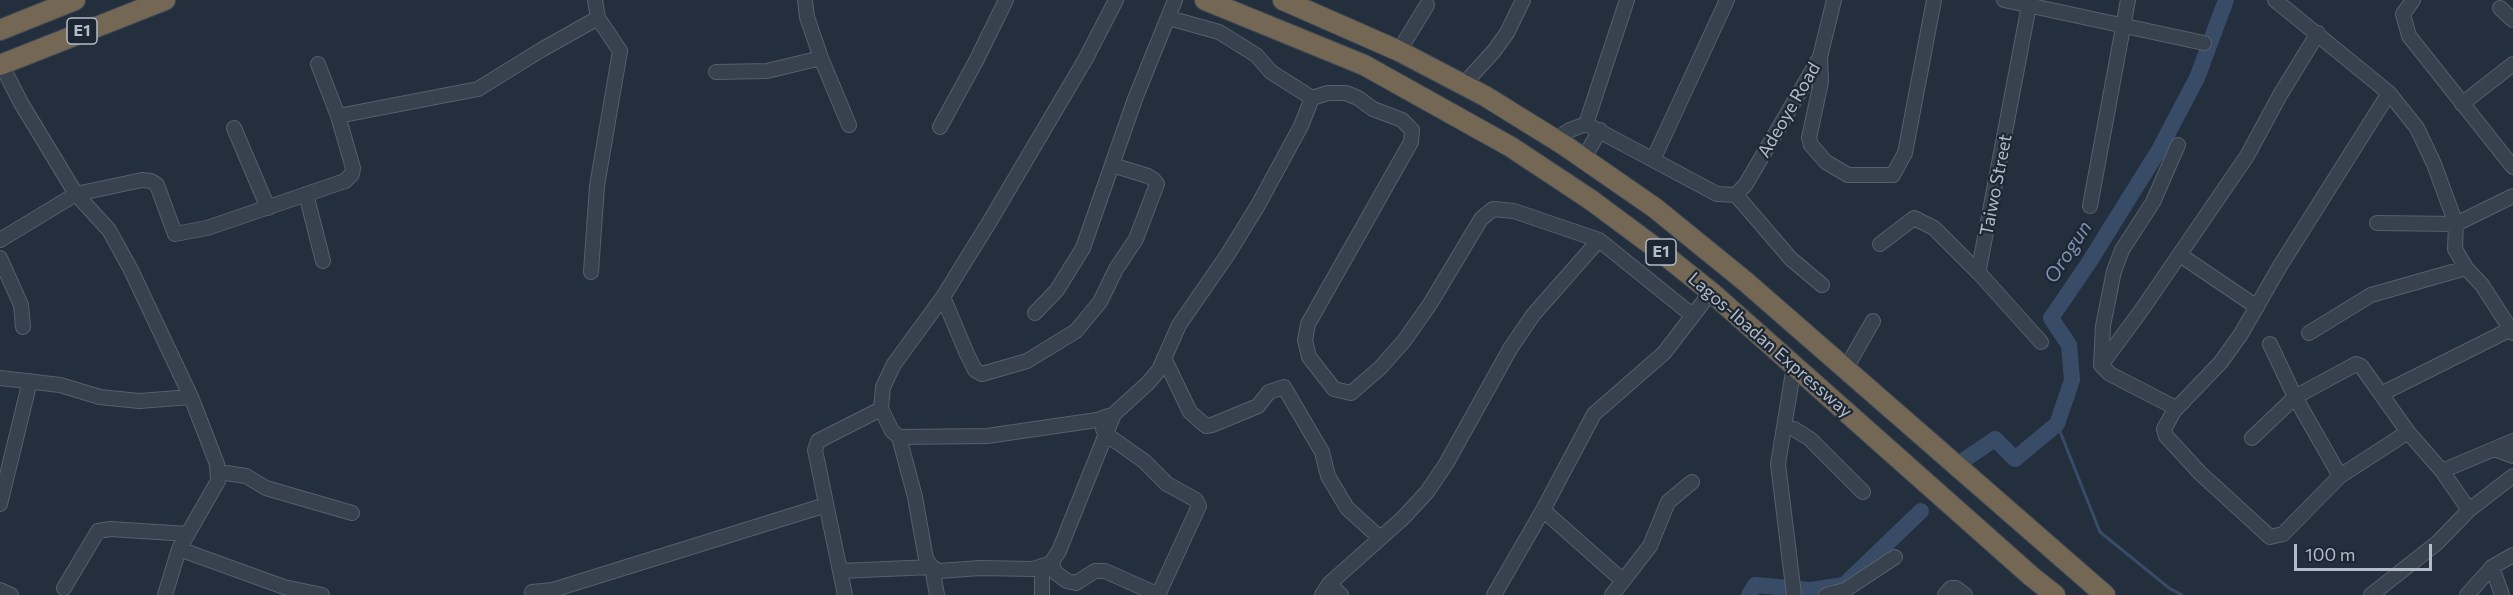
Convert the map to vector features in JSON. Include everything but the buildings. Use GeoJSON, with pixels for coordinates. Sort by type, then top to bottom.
{"type":"FeatureCollection","features":[{"type":"Feature","properties":{"kind":"highway","name":"E1"},"geometry":{"type":"LineString","coordinates":[[0,30],[75,0]]}},
{"type":"Feature","properties":{"kind":"highway","name":"E1"},"geometry":{"type":"LineString","coordinates":[[1,65],[165,0]]}},
{"type":"Feature","properties":{"kind":"highway","name":"Lagos-Ibadan Expressway"},"geometry":{"type":"LineString","coordinates":[[1205,0],[1364,65],[1511,147],[1591,200],[1711,292],[2055,595]]}},
{"type":"Feature","properties":{"kind":"highway","name":"Lagos-Ibadan Expressway"},"geometry":{"type":"LineString","coordinates":[[1283,0],[1399,51],[1463,85],[1556,139],[1655,208],[1746,282],[2105,595]]}},
{"type":"Feature","properties":{"kind":"street"},"geometry":{"type":"LineString","coordinates":[[591,272],[597,186],[620,51],[598,18],[595,0]]}},
{"type":"Feature","properties":{"kind":"street"},"geometry":{"type":"LineString","coordinates":[[805,0],[807,17],[821,58],[849,125]]}},
{"type":"Feature","properties":{"kind":"street"},"geometry":{"type":"LineString","coordinates":[[940,127],[1006,0]]}},
{"type":"Feature","properties":{"kind":"street"},"geometry":{"type":"LineString","coordinates":[[1114,414],[1064,542],[1046,564],[1033,569],[939,571],[932,567],[926,559],[915,497],[899,437],[892,430],[881,410],[883,387],[894,364],[944,297],[1085,60],[1116,0]]}},
{"type":"Feature","properties":{"kind":"street"},"geometry":{"type":"LineString","coordinates":[[1035,313],[1057,290],[1076,261],[1135,99],[1175,0]]}},
{"type":"Feature","properties":{"kind":"street"},"geometry":{"type":"LineString","coordinates":[[1463,85],[1507,33],[1523,0]]}},
{"type":"Feature","properties":{"kind":"street"},"geometry":{"type":"LineString","coordinates":[[1586,124],[1627,0]]}},
{"type":"Feature","properties":{"kind":"street"},"geometry":{"type":"LineString","coordinates":[[1653,160],[1727,0]]}},
{"type":"Feature","properties":{"kind":"street","name":"Adeoye Road"},"geometry":{"type":"LineString","coordinates":[[1736,195],[1746,184],[1820,57],[1834,0]]}},
{"type":"Feature","properties":{"kind":"street"},"geometry":{"type":"LineString","coordinates":[[1820,57],[1821,82],[1809,138],[1811,146],[1826,162],[1848,175],[1893,175],[1905,153],[1934,0]]}},
{"type":"Feature","properties":{"kind":"street"},"geometry":{"type":"LineString","coordinates":[[2004,0],[2029,2],[2123,27],[2204,43]]}},
{"type":"Feature","properties":{"kind":"street"},"geometry":{"type":"LineString","coordinates":[[2090,206],[2128,0]]}},
{"type":"Feature","properties":{"kind":"street"},"geometry":{"type":"LineString","coordinates":[[2275,0],[2389,93],[2417,128],[2434,164],[2456,224],[2455,249],[2466,268],[2482,285],[2512,331],[2381,393]]}},
{"type":"Feature","properties":{"kind":"street"},"geometry":{"type":"LineString","coordinates":[[2413,0],[2403,14],[2409,36],[2513,167]]}},
{"type":"Feature","properties":{"kind":"street","name":"Taiwo Street"},"geometry":{"type":"LineString","coordinates":[[1979,273],[2029,2]]}},
{"type":"Feature","properties":{"kind":"street"},"geometry":{"type":"LineString","coordinates":[[1399,51],[1427,5]]}},
{"type":"Feature","properties":{"kind":"street"},"geometry":{"type":"LineString","coordinates":[[2500,8],[2513,20]]}},
{"type":"Feature","properties":{"kind":"street"},"geometry":{"type":"LineString","coordinates":[[338,116],[478,89],[598,18]]}},
{"type":"Feature","properties":{"kind":"street"},"geometry":{"type":"LineString","coordinates":[[1169,18],[1219,32],[1256,55],[1271,72],[1312,98],[1328,93],[1346,93],[1358,98],[1373,109],[1402,120],[1412,130],[1411,142],[1308,324],[1305,340],[1309,357],[1334,389],[1352,393],[1380,368],[1404,341],[1430,304],[1481,219],[1492,209],[1514,211],[1599,240],[1692,315]]}},
{"type":"Feature","properties":{"kind":"street"},"geometry":{"type":"LineString","coordinates":[[2101,365],[2247,156],[2280,95],[2318,33]]}},
{"type":"Feature","properties":{"kind":"street"},"geometry":{"type":"LineString","coordinates":[[716,72],[767,71],[821,58]]}},
{"type":"Feature","properties":{"kind":"street"},"geometry":{"type":"LineString","coordinates":[[0,240],[76,194],[142,180],[151,181],[160,191],[175,234],[207,228],[345,181],[352,174],[350,156],[338,116],[318,64]]}},
{"type":"Feature","properties":{"kind":"street"},"geometry":{"type":"LineString","coordinates":[[2462,104],[2513,64]]}},
{"type":"Feature","properties":{"kind":"street"},"geometry":{"type":"LineString","coordinates":[[1,65],[18,98],[76,194],[109,230],[192,397],[219,472],[218,481],[179,549],[165,595]]}},
{"type":"Feature","properties":{"kind":"street"},"geometry":{"type":"LineString","coordinates":[[2389,93],[2241,334],[2221,362],[2176,408],[2164,429],[2166,436],[2222,495],[2270,537],[2283,534],[2340,476],[2408,432]]}},
{"type":"Feature","properties":{"kind":"street"},"geometry":{"type":"LineString","coordinates":[[899,437],[987,436],[1097,420],[1114,414],[1159,370],[1179,325],[1257,207],[1301,126],[1312,98]]}},
{"type":"Feature","properties":{"kind":"street"},"geometry":{"type":"LineString","coordinates":[[1556,139],[1586,124],[1717,194],[1736,195],[1791,259],[1822,285]]}},
{"type":"Feature","properties":{"kind":"street"},"geometry":{"type":"LineString","coordinates":[[234,128],[268,207]]}},
{"type":"Feature","properties":{"kind":"street"},"geometry":{"type":"LineString","coordinates":[[1584,158],[1600,130]]}},
{"type":"Feature","properties":{"kind":"street"},"geometry":{"type":"LineString","coordinates":[[2176,408],[2110,374],[2101,365],[2105,315],[2114,271],[2122,249],[2153,202],[2178,145]]}},
{"type":"Feature","properties":{"kind":"street"},"geometry":{"type":"LineString","coordinates":[[944,297],[971,362],[982,374],[1027,361],[1076,331],[1100,302],[1116,269],[1136,239],[1157,184],[1148,176],[1112,165]]}},
{"type":"Feature","properties":{"kind":"street"},"geometry":{"type":"LineString","coordinates":[[306,194],[323,261]]}},
{"type":"Feature","properties":{"kind":"street"},"geometry":{"type":"LineString","coordinates":[[2377,223],[2456,224],[2513,196]]}},
{"type":"Feature","properties":{"kind":"street"},"geometry":{"type":"LineString","coordinates":[[1880,244],[1914,218],[1934,228],[1979,273],[2041,342]]}},
{"type":"Feature","properties":{"kind":"street"},"geometry":{"type":"LineString","coordinates":[[1341,595],[1326,590],[1427,492],[1446,464],[1510,349],[1533,315],[1599,240]]}},
{"type":"Feature","properties":{"kind":"street"},"geometry":{"type":"LineString","coordinates":[[2180,255],[2257,306]]}},
{"type":"Feature","properties":{"kind":"street"},"geometry":{"type":"LineString","coordinates":[[0,258],[21,305],[23,327]]}},
{"type":"Feature","properties":{"kind":"street"},"geometry":{"type":"LineString","coordinates":[[2309,333],[2371,295],[2466,268]]}},
{"type":"Feature","properties":{"kind":"street"},"geometry":{"type":"LineString","coordinates":[[1494,595],[1594,414],[1633,383],[1664,353],[1711,292]]}},
{"type":"Feature","properties":{"kind":"street"},"geometry":{"type":"LineString","coordinates":[[1845,370],[1873,321]]}},
{"type":"Feature","properties":{"kind":"street"},"geometry":{"type":"LineString","coordinates":[[2270,344],[2295,397],[2340,476]]}},
{"type":"Feature","properties":{"kind":"street"},"geometry":{"type":"LineString","coordinates":[[1164,358],[1191,412],[1206,426],[1258,406],[1269,392],[1284,387],[1322,452],[1328,476],[1347,508],[1380,538]]}},
{"type":"Feature","properties":{"kind":"street"},"geometry":{"type":"LineString","coordinates":[[2252,438],[2295,397],[2356,364],[2361,366],[2408,432],[2442,471],[2469,510]]}},
{"type":"Feature","properties":{"kind":"street"},"geometry":{"type":"LineString","coordinates":[[1794,366],[1778,464],[1794,595]]}},
{"type":"Feature","properties":{"kind":"street"},"geometry":{"type":"LineString","coordinates":[[0,378],[60,386],[100,397],[139,401],[192,397]]}},
{"type":"Feature","properties":{"kind":"street"},"geometry":{"type":"LineString","coordinates":[[1,494],[30,381]]}},
{"type":"Feature","properties":{"kind":"street"},"geometry":{"type":"LineString","coordinates":[[845,595],[815,450],[818,441],[830,433],[881,410]]}},
{"type":"Feature","properties":{"kind":"street"},"geometry":{"type":"LineString","coordinates":[[1046,564],[1067,581],[1076,583],[1095,571],[1105,571],[1159,595],[1199,506],[1196,500],[1167,484],[1144,461],[1107,435],[1097,420]]}},
{"type":"Feature","properties":{"kind":"street"},"geometry":{"type":"LineString","coordinates":[[1784,427],[1794,429],[1810,439],[1863,492]]}},
{"type":"Feature","properties":{"kind":"street"},"geometry":{"type":"LineString","coordinates":[[2442,471],[2513,441]]}},
{"type":"Feature","properties":{"kind":"street"},"geometry":{"type":"LineString","coordinates":[[2494,449],[2513,456]]}},
{"type":"Feature","properties":{"kind":"street"},"geometry":{"type":"LineString","coordinates":[[219,472],[246,476],[266,488],[352,513]]}},
{"type":"Feature","properties":{"kind":"street"},"geometry":{"type":"LineString","coordinates":[[2371,595],[2437,543],[2469,510],[2513,476]]}},
{"type":"Feature","properties":{"kind":"street"},"geometry":{"type":"LineString","coordinates":[[1612,595],[1650,546],[1668,502],[1692,482]]}},
{"type":"Feature","properties":{"kind":"street"},"geometry":{"type":"LineString","coordinates":[[532,592],[553,590],[826,506]]}},
{"type":"Feature","properties":{"kind":"street"},"geometry":{"type":"LineString","coordinates":[[1543,510],[1622,580]]}},
{"type":"Feature","properties":{"kind":"street"},"geometry":{"type":"LineString","coordinates":[[64,588],[98,531],[110,529],[188,534]]}},
{"type":"Feature","properties":{"kind":"street"},"geometry":{"type":"LineString","coordinates":[[179,549],[284,587],[322,595]]}},
{"type":"Feature","properties":{"kind":"street"},"geometry":{"type":"LineString","coordinates":[[2467,595],[2492,567],[2513,555]]}},
{"type":"Feature","properties":{"kind":"street"},"geometry":{"type":"LineString","coordinates":[[1826,595],[1845,590],[1895,557]]}},
{"type":"Feature","properties":{"kind":"street"},"geometry":{"type":"LineString","coordinates":[[1042,595],[1046,564]]}},
{"type":"Feature","properties":{"kind":"street"},"geometry":{"type":"LineString","coordinates":[[840,571],[932,567]]}},
{"type":"Feature","properties":{"kind":"street"},"geometry":{"type":"LineString","coordinates":[[932,567],[937,595]]}},
{"type":"Feature","properties":{"kind":"street"},"geometry":{"type":"LineString","coordinates":[[2492,567],[2502,595]]}},
{"type":"Feature","properties":{"kind":"street"},"geometry":{"type":"LineString","coordinates":[[1945,595],[1952,588],[1956,588],[1965,595]]}},
{"type":"Feature","properties":{"kind":"street"},"geometry":{"type":"LineString","coordinates":[[0,590],[11,595]]}},
{"type":"Feature","properties":{"kind":"waterway","name":"Orogun"},"geometry":{"type":"LineString","coordinates":[[1964,460],[1995,439],[2015,459],[2057,424],[2072,380],[2069,345],[2051,318],[2088,264],[2159,150],[2197,78],[2226,0]]}},
{"type":"Feature","properties":{"kind":"waterway"},"geometry":{"type":"LineString","coordinates":[[2057,424],[2100,532],[2169,588],[2182,595]]}},
{"type":"Feature","properties":{"kind":"waterway","name":"Orogun"},"geometry":{"type":"LineString","coordinates":[[1749,595],[1755,585],[1811,590],[1844,585],[1921,511]]}}]}
